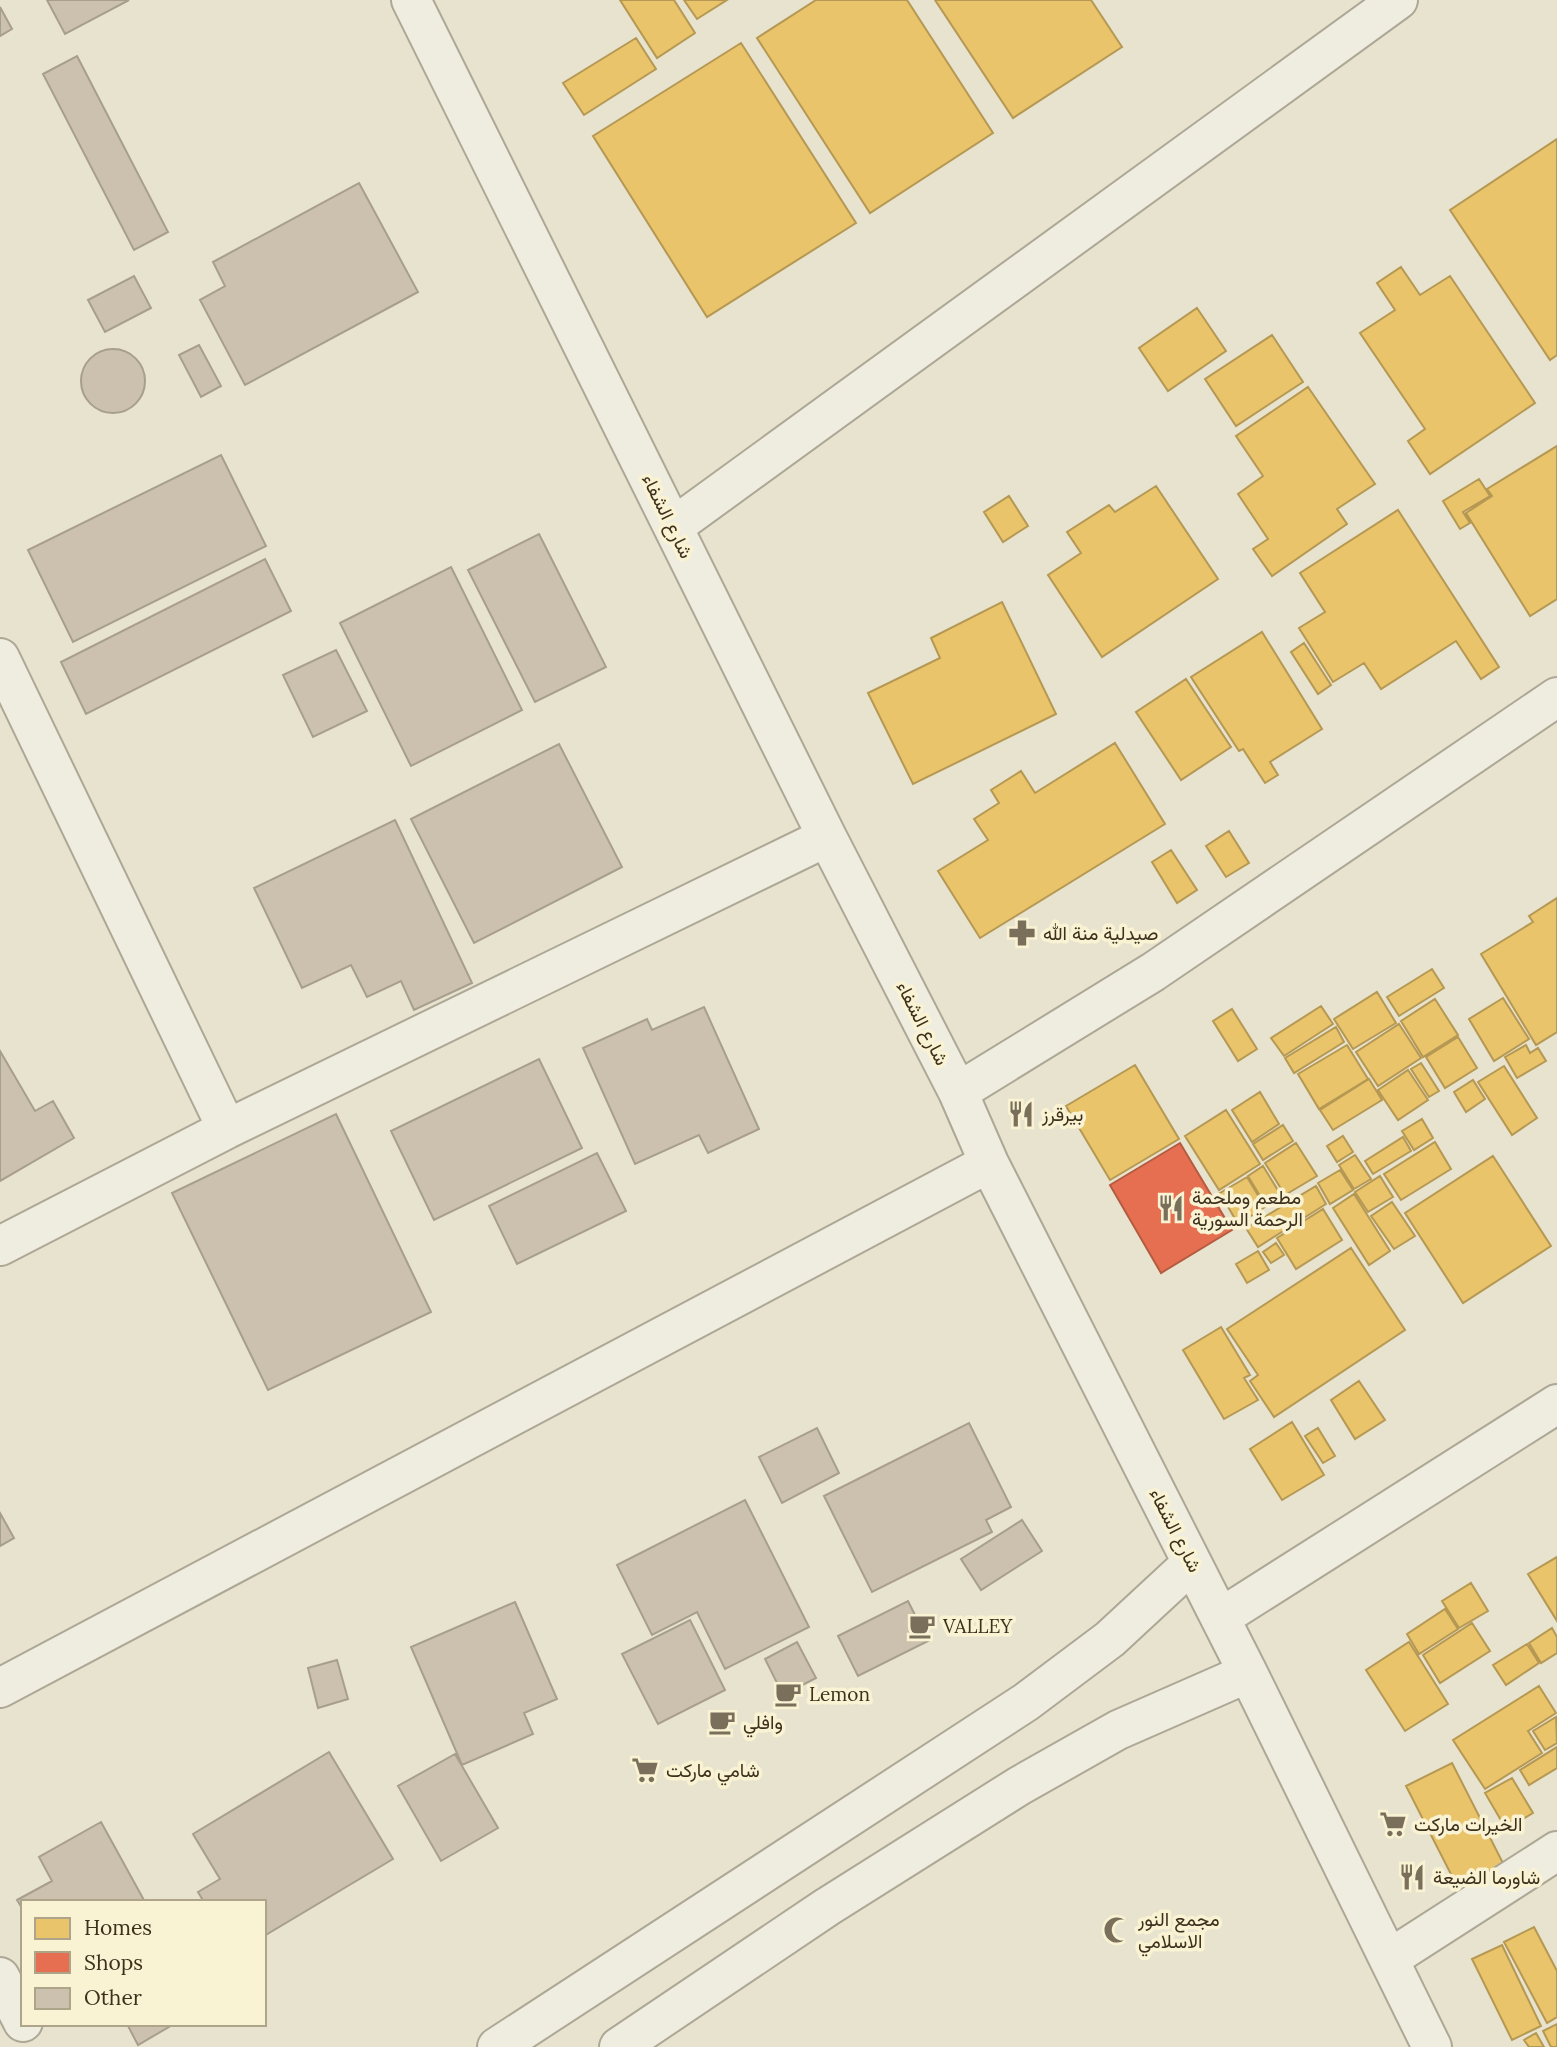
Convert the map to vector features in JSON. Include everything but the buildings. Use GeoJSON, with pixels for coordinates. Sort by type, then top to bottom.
{"type":"FeatureCollection","features":[{"type":"Feature","properties":{"kind":"street","name":"شارع الشفاء"},"geometry":{"type":"LineString","coordinates":[[411,0],[827,837],[958,1092],[989,1163],[1248,1673],[1432,2047]]}},
{"type":"Feature","properties":{"kind":"street"},"geometry":{"type":"LineString","coordinates":[[673,527],[1398,0]]}},
{"type":"Feature","properties":{"kind":"street"},"geometry":{"type":"LineString","coordinates":[[0,658],[227,1129]]}},
{"type":"Feature","properties":{"kind":"street"},"geometry":{"type":"LineString","coordinates":[[958,1092],[1153,972],[1557,697]]}},
{"type":"Feature","properties":{"kind":"street"},"geometry":{"type":"LineString","coordinates":[[0,1246],[227,1129],[827,837]]}},
{"type":"Feature","properties":{"kind":"street"},"geometry":{"type":"LineString","coordinates":[[0,1688],[989,1163]]}},
{"type":"Feature","properties":{"kind":"street"},"geometry":{"type":"LineString","coordinates":[[1220,1618],[1557,1404]]}},
{"type":"Feature","properties":{"kind":"street"},"geometry":{"type":"LineString","coordinates":[[496,2047],[1026,1702],[1110,1639],[1192,1563]]}},
{"type":"Feature","properties":{"kind":"street"},"geometry":{"type":"LineString","coordinates":[[619,2047],[827,1907],[1019,1786],[1118,1730],[1248,1673]]}},
{"type":"Feature","properties":{"kind":"street"},"geometry":{"type":"LineString","coordinates":[[1389,1959],[1557,1851]]}},
{"type":"Feature","properties":{"kind":"street"},"geometry":{"type":"LineString","coordinates":[[0,1977],[21,2019]]}},
{"type":"Feature","properties":{"kind":"street"},"geometry":{"type":"LineString","coordinates":[[25,2026],[36,2047]]}},
{"type":"Feature","properties":{"kind":"place","name":"صيدلية منة الله"},"geometry":{"type":"Point","coordinates":[1022,933]}},
{"type":"Feature","properties":{"kind":"place","name":"بيرقرز"},"geometry":{"type":"Point","coordinates":[1021,1114]}},
{"type":"Feature","properties":{"kind":"place","name":"مطعم وملحمة الرحمة السورية"},"geometry":{"type":"Point","coordinates":[1171,1208]}},
{"type":"Feature","properties":{"kind":"place","name":"VALLEY"},"geometry":{"type":"Point","coordinates":[922,1626]}},
{"type":"Feature","properties":{"kind":"place","name":"Lemon"},"geometry":{"type":"Point","coordinates":[788,1694]}},
{"type":"Feature","properties":{"kind":"place","name":"وافلي"},"geometry":{"type":"Point","coordinates":[722,1722]}},
{"type":"Feature","properties":{"kind":"place","name":"شامي ماركت"},"geometry":{"type":"Point","coordinates":[645,1770]}},
{"type":"Feature","properties":{"kind":"place","name":"الخيرات ماركت"},"geometry":{"type":"Point","coordinates":[1393,1824]}},
{"type":"Feature","properties":{"kind":"place","name":"شاورما الضيعة"},"geometry":{"type":"Point","coordinates":[1412,1877]}},
{"type":"Feature","properties":{"kind":"place","name":"مجمع النور الاسلامي"},"geometry":{"type":"Point","coordinates":[1117,1930]}}]}
